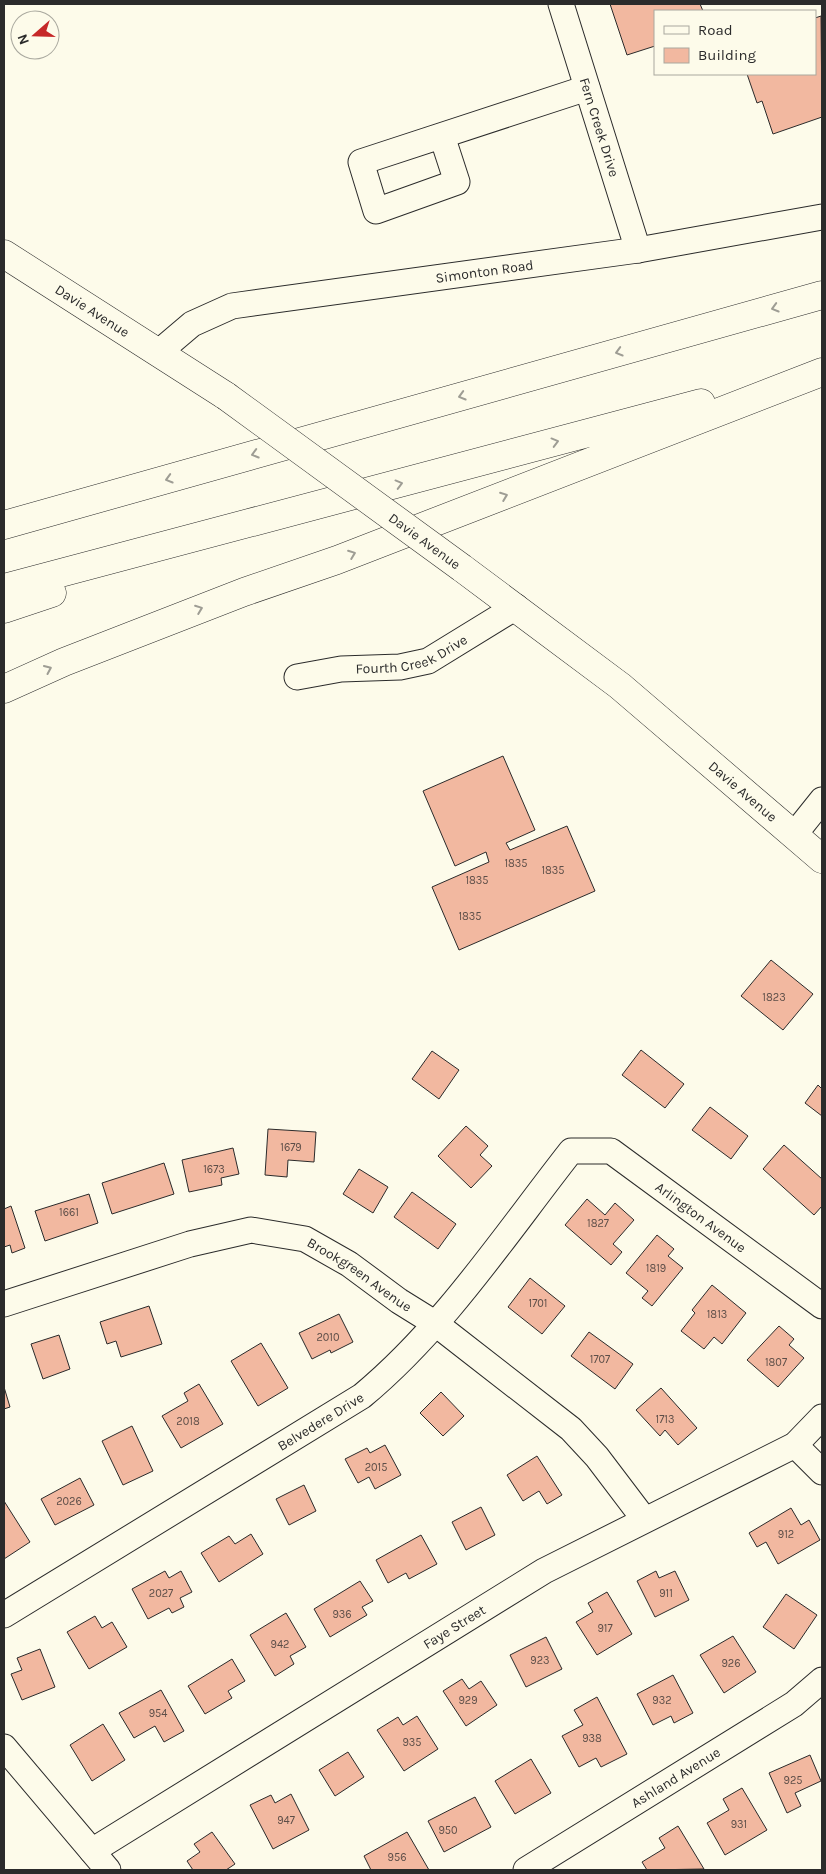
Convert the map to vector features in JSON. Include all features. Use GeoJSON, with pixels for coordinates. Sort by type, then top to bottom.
{"type":"FeatureCollection","features":[{"type":"Feature","properties":{"kind":"main road","name":"Davie Avenue"},"geometry":{"type":"LineString","coordinates":[[4,254],[226,396],[516,607],[620,686],[822,859]]}},
{"type":"Feature","properties":{"kind":"main road"},"geometry":{"type":"LineString","coordinates":[[12,522],[822,295]]}},
{"type":"Feature","properties":{"kind":"main road"},"geometry":{"type":"LineString","coordinates":[[4,588],[822,371]]}},
{"type":"Feature","properties":{"kind":"main road"},"geometry":{"type":"LineString","coordinates":[[4,689],[64,662],[244,592],[338,560],[822,371]]}},
{"type":"Feature","properties":{"kind":"main road"},"geometry":{"type":"LineString","coordinates":[[4,609],[301,510]]}},
{"type":"Feature","properties":{"kind":"street","name":"Fern Creek Drive"},"geometry":{"type":"LineString","coordinates":[[561,4],[638,250]]}},
{"type":"Feature","properties":{"kind":"street"},"geometry":{"type":"LineString","coordinates":[[442,136],[587,88]]}},
{"type":"Feature","properties":{"kind":"street","name":"Simonton Road"},"geometry":{"type":"LineString","coordinates":[[159,352],[192,324],[232,306],[638,250],[822,216]]}},
{"type":"Feature","properties":{"kind":"street","name":"Fourth Creek Drive"},"geometry":{"type":"LineString","coordinates":[[297,677],[341,669],[400,667],[428,661],[516,607]]}},
{"type":"Feature","properties":{"kind":"street"},"geometry":{"type":"LineString","coordinates":[[794,835],[822,800]]}},
{"type":"Feature","properties":{"kind":"street","name":"Arlington Avenue"},"geometry":{"type":"LineString","coordinates":[[571,1151],[611,1151],[822,1306]]}},
{"type":"Feature","properties":{"kind":"street","name":"Belvedere Drive"},"geometry":{"type":"LineString","coordinates":[[4,1615],[362,1396],[395,1368],[436,1324],[571,1151]]}},
{"type":"Feature","properties":{"kind":"street","name":"Brookgreen Avenue"},"geometry":{"type":"LineString","coordinates":[[4,1304],[190,1244],[251,1230],[305,1239],[349,1264],[399,1301],[436,1324],[571,1429],[597,1457],[644,1519]]}},
{"type":"Feature","properties":{"kind":"street","name":"Faye Street"},"geometry":{"type":"LineString","coordinates":[[92,1850],[508,1592],[644,1519],[795,1444],[822,1417]]}},
{"type":"Feature","properties":{"kind":"street"},"geometry":{"type":"LineString","coordinates":[[795,1444],[822,1472]]}},
{"type":"Feature","properties":{"kind":"street","name":"Ashland Avenue"},"geometry":{"type":"LineString","coordinates":[[526,1870],[794,1704],[822,1680]]}},
{"type":"Feature","properties":{"kind":"street"},"geometry":{"type":"LineString","coordinates":[[4,1747],[108,1870]]}},
{"type":"Feature","properties":{"kind":"building"},"geometry":{"type":"Polygon","coordinates":[[[610,4],[700,4],[703,10],[654,10],[654,46],[627,55],[610,4]]]}},
{"type":"Feature","properties":{"kind":"building"},"geometry":{"type":"Polygon","coordinates":[[[821,16],[822,117],[773,134],[762,101],[757,103],[747,75],[816,75],[816,18],[821,16]]]}},
{"type":"Feature","properties":{"kind":"building"},"geometry":{"type":"Polygon","coordinates":[[[503,756],[535,830],[506,843],[510,850],[567,826],[595,891],[459,950],[432,887],[489,862],[486,852],[455,866],[423,791],[503,756]]]}},
{"type":"Feature","properties":{"kind":"building"},"geometry":{"type":"Polygon","coordinates":[[[771,960],[813,994],[783,1030],[741,996],[771,960]]]}},
{"type":"Feature","properties":{"kind":"building"},"geometry":{"type":"Polygon","coordinates":[[[641,1050],[684,1084],[665,1108],[622,1075],[641,1050]]]}},
{"type":"Feature","properties":{"kind":"building"},"geometry":{"type":"Polygon","coordinates":[[[432,1051],[459,1070],[439,1099],[412,1079],[432,1051]]]}},
{"type":"Feature","properties":{"kind":"building"},"geometry":{"type":"Polygon","coordinates":[[[818,1085],[822,1089],[822,1116],[805,1103],[818,1085]]]}},
{"type":"Feature","properties":{"kind":"building"},"geometry":{"type":"Polygon","coordinates":[[[710,1107],[748,1136],[731,1159],[692,1130],[710,1107]]]}},
{"type":"Feature","properties":{"kind":"building"},"geometry":{"type":"Polygon","coordinates":[[[466,1126],[488,1146],[480,1155],[492,1166],[471,1188],[438,1156],[466,1126]]]}},
{"type":"Feature","properties":{"kind":"building"},"geometry":{"type":"Polygon","coordinates":[[[268,1129],[316,1132],[314,1162],[288,1160],[287,1177],[265,1175],[268,1129]]]}},
{"type":"Feature","properties":{"kind":"building"},"geometry":{"type":"Polygon","coordinates":[[[784,1145],[822,1179],[822,1206],[814,1215],[763,1169],[784,1145]]]}},
{"type":"Feature","properties":{"kind":"building"},"geometry":{"type":"Polygon","coordinates":[[[233,1148],[239,1174],[221,1178],[222,1185],[189,1192],[182,1160],[233,1148]]]}},
{"type":"Feature","properties":{"kind":"building"},"geometry":{"type":"Polygon","coordinates":[[[164,1163],[174,1194],[112,1214],[102,1183],[164,1163]]]}},
{"type":"Feature","properties":{"kind":"building"},"geometry":{"type":"Polygon","coordinates":[[[359,1169],[388,1187],[373,1213],[343,1194],[359,1169]]]}},
{"type":"Feature","properties":{"kind":"building"},"geometry":{"type":"Polygon","coordinates":[[[412,1192],[456,1224],[438,1249],[394,1217],[412,1192]]]}},
{"type":"Feature","properties":{"kind":"building"},"geometry":{"type":"Polygon","coordinates":[[[89,1194],[98,1223],[45,1241],[35,1211],[89,1194]]]}},
{"type":"Feature","properties":{"kind":"building"},"geometry":{"type":"Polygon","coordinates":[[[587,1199],[605,1215],[615,1203],[634,1220],[613,1244],[622,1252],[611,1265],[565,1225],[587,1199]]]}},
{"type":"Feature","properties":{"kind":"building"},"geometry":{"type":"Polygon","coordinates":[[[11,1206],[25,1248],[12,1253],[10,1245],[4,1247],[4,1209],[11,1206]]]}},
{"type":"Feature","properties":{"kind":"building"},"geometry":{"type":"Polygon","coordinates":[[[657,1235],[674,1249],[668,1256],[683,1268],[652,1306],[642,1298],[648,1291],[626,1273],[657,1235]]]}},
{"type":"Feature","properties":{"kind":"building"},"geometry":{"type":"Polygon","coordinates":[[[530,1278],[565,1306],[542,1334],[508,1307],[530,1278]]]}},
{"type":"Feature","properties":{"kind":"building"},"geometry":{"type":"Polygon","coordinates":[[[712,1285],[746,1313],[722,1344],[714,1337],[704,1349],[681,1331],[695,1313],[692,1310],[712,1285]]]}},
{"type":"Feature","properties":{"kind":"building"},"geometry":{"type":"Polygon","coordinates":[[[149,1306],[162,1344],[121,1357],[116,1341],[107,1344],[100,1322],[149,1306]]]}},
{"type":"Feature","properties":{"kind":"building"},"geometry":{"type":"Polygon","coordinates":[[[339,1314],[353,1342],[331,1353],[330,1350],[312,1359],[299,1333],[339,1314]]]}},
{"type":"Feature","properties":{"kind":"building"},"geometry":{"type":"Polygon","coordinates":[[[779,1326],[794,1339],[789,1345],[804,1358],[778,1387],[747,1360],[779,1326]]]}},
{"type":"Feature","properties":{"kind":"building"},"geometry":{"type":"Polygon","coordinates":[[[589,1332],[633,1364],[615,1389],[571,1356],[589,1332]]]}},
{"type":"Feature","properties":{"kind":"building"},"geometry":{"type":"Polygon","coordinates":[[[59,1335],[70,1369],[43,1379],[31,1344],[59,1335]]]}},
{"type":"Feature","properties":{"kind":"building"},"geometry":{"type":"Polygon","coordinates":[[[261,1343],[288,1388],[258,1406],[231,1361],[261,1343]]]}},
{"type":"Feature","properties":{"kind":"building"},"geometry":{"type":"Polygon","coordinates":[[[199,1384],[223,1424],[181,1448],[162,1416],[188,1401],[184,1393],[199,1384]]]}},
{"type":"Feature","properties":{"kind":"building"},"geometry":{"type":"Polygon","coordinates":[[[4,1387],[10,1407],[4,1409],[4,1387]]]}},
{"type":"Feature","properties":{"kind":"building"},"geometry":{"type":"Polygon","coordinates":[[[661,1388],[697,1428],[678,1445],[665,1430],[660,1436],[636,1410],[661,1388]]]}},
{"type":"Feature","properties":{"kind":"building"},"geometry":{"type":"Polygon","coordinates":[[[441,1392],[464,1416],[443,1436],[420,1413],[441,1392]]]}},
{"type":"Feature","properties":{"kind":"building"},"geometry":{"type":"Polygon","coordinates":[[[132,1426],[153,1471],[123,1485],[102,1441],[132,1426]]]}},
{"type":"Feature","properties":{"kind":"building"},"geometry":{"type":"Polygon","coordinates":[[[385,1445],[401,1475],[375,1489],[369,1477],[358,1483],[345,1459],[367,1448],[370,1453],[385,1445]]]}},
{"type":"Feature","properties":{"kind":"building"},"geometry":{"type":"Polygon","coordinates":[[[537,1456],[562,1495],[547,1504],[539,1491],[523,1501],[507,1475],[537,1456]]]}},
{"type":"Feature","properties":{"kind":"building"},"geometry":{"type":"Polygon","coordinates":[[[80,1478],[94,1505],[55,1525],[41,1499],[80,1478]]]}},
{"type":"Feature","properties":{"kind":"building"},"geometry":{"type":"Polygon","coordinates":[[[304,1485],[316,1511],[289,1525],[276,1499],[304,1485]]]}},
{"type":"Feature","properties":{"kind":"building"},"geometry":{"type":"Polygon","coordinates":[[[4,1501],[30,1542],[4,1559],[4,1501]]]}},
{"type":"Feature","properties":{"kind":"building"},"geometry":{"type":"Polygon","coordinates":[[[481,1507],[495,1535],[466,1550],[452,1522],[481,1507]]]}},
{"type":"Feature","properties":{"kind":"building"},"geometry":{"type":"Polygon","coordinates":[[[791,1508],[801,1525],[809,1520],[820,1540],[778,1564],[766,1542],[757,1547],[749,1533],[791,1508]]]}},
{"type":"Feature","properties":{"kind":"building"},"geometry":{"type":"Polygon","coordinates":[[[251,1534],[263,1554],[219,1582],[201,1553],[229,1536],[235,1544],[251,1534]]]}},
{"type":"Feature","properties":{"kind":"building"},"geometry":{"type":"Polygon","coordinates":[[[421,1535],[437,1564],[409,1579],[406,1573],[388,1583],[376,1560],[421,1535]]]}},
{"type":"Feature","properties":{"kind":"building"},"geometry":{"type":"Polygon","coordinates":[[[165,1571],[169,1578],[181,1571],[192,1592],[180,1598],[184,1607],[172,1613],[169,1608],[148,1619],[132,1589],[165,1571]]]}},
{"type":"Feature","properties":{"kind":"building"},"geometry":{"type":"Polygon","coordinates":[[[656,1571],[659,1578],[675,1571],[689,1600],[655,1617],[637,1581],[656,1571]]]}},
{"type":"Feature","properties":{"kind":"building"},"geometry":{"type":"Polygon","coordinates":[[[360,1581],[373,1601],[362,1607],[367,1615],[330,1637],[314,1609],[360,1581]]]}},
{"type":"Feature","properties":{"kind":"building"},"geometry":{"type":"Polygon","coordinates":[[[607,1592],[632,1634],[597,1655],[576,1622],[593,1612],[588,1603],[607,1592]]]}},
{"type":"Feature","properties":{"kind":"building"},"geometry":{"type":"Polygon","coordinates":[[[786,1594],[817,1615],[794,1649],[763,1627],[786,1594]]]}},
{"type":"Feature","properties":{"kind":"building"},"geometry":{"type":"Polygon","coordinates":[[[286,1613],[306,1647],[290,1656],[294,1664],[275,1676],[250,1635],[286,1613]]]}},
{"type":"Feature","properties":{"kind":"building"},"geometry":{"type":"Polygon","coordinates":[[[95,1616],[102,1628],[112,1622],[127,1647],[89,1669],[67,1632],[95,1616]]]}},
{"type":"Feature","properties":{"kind":"building"},"geometry":{"type":"Polygon","coordinates":[[[733,1636],[756,1672],[724,1693],[700,1655],[733,1636]]]}},
{"type":"Feature","properties":{"kind":"building"},"geometry":{"type":"Polygon","coordinates":[[[546,1637],[562,1669],[526,1687],[510,1655],[546,1637]]]}},
{"type":"Feature","properties":{"kind":"building"},"geometry":{"type":"Polygon","coordinates":[[[40,1649],[55,1687],[22,1700],[11,1674],[22,1670],[17,1658],[40,1649]]]}},
{"type":"Feature","properties":{"kind":"building"},"geometry":{"type":"Polygon","coordinates":[[[232,1659],[245,1681],[228,1691],[232,1698],[205,1714],[188,1686],[232,1659]]]}},
{"type":"Feature","properties":{"kind":"building"},"geometry":{"type":"Polygon","coordinates":[[[673,1675],[693,1713],[674,1723],[671,1716],[653,1725],[637,1694],[673,1675]]]}},
{"type":"Feature","properties":{"kind":"building"},"geometry":{"type":"Polygon","coordinates":[[[462,1679],[469,1689],[481,1681],[497,1705],[466,1726],[443,1691],[462,1679]]]}},
{"type":"Feature","properties":{"kind":"building"},"geometry":{"type":"Polygon","coordinates":[[[161,1690],[184,1731],[164,1742],[155,1726],[134,1738],[119,1713],[161,1690]]]}},
{"type":"Feature","properties":{"kind":"building"},"geometry":{"type":"Polygon","coordinates":[[[597,1697],[627,1754],[601,1767],[596,1758],[579,1767],[562,1736],[583,1725],[574,1710],[597,1697]]]}},
{"type":"Feature","properties":{"kind":"building"},"geometry":{"type":"Polygon","coordinates":[[[417,1716],[438,1749],[404,1771],[377,1730],[398,1717],[403,1725],[417,1716]]]}},
{"type":"Feature","properties":{"kind":"building"},"geometry":{"type":"Polygon","coordinates":[[[103,1724],[125,1760],[92,1781],[70,1745],[103,1724]]]}},
{"type":"Feature","properties":{"kind":"building"},"geometry":{"type":"Polygon","coordinates":[[[348,1752],[364,1777],[335,1796],[319,1770],[348,1752]]]}},
{"type":"Feature","properties":{"kind":"building"},"geometry":{"type":"Polygon","coordinates":[[[810,1755],[821,1781],[795,1793],[801,1806],[787,1813],[769,1773],[810,1755]]]}},
{"type":"Feature","properties":{"kind":"building"},"geometry":{"type":"Polygon","coordinates":[[[531,1759],[551,1793],[515,1814],[495,1781],[531,1759]]]}},
{"type":"Feature","properties":{"kind":"building"},"geometry":{"type":"Polygon","coordinates":[[[742,1788],[767,1830],[725,1855],[707,1823],[729,1810],[723,1799],[742,1788]]]}},
{"type":"Feature","properties":{"kind":"building"},"geometry":{"type":"Polygon","coordinates":[[[291,1794],[309,1830],[273,1849],[250,1805],[271,1795],[275,1803],[291,1794]]]}},
{"type":"Feature","properties":{"kind":"building"},"geometry":{"type":"Polygon","coordinates":[[[475,1797],[491,1827],[444,1852],[428,1821],[475,1797]]]}},
{"type":"Feature","properties":{"kind":"building"},"geometry":{"type":"Polygon","coordinates":[[[678,1826],[704,1869],[647,1870],[642,1862],[665,1848],[659,1838],[678,1826]]]}},
{"type":"Feature","properties":{"kind":"building"},"geometry":{"type":"Polygon","coordinates":[[[212,1832],[235,1864],[226,1870],[193,1870],[187,1861],[200,1852],[194,1844],[212,1832]]]}},
{"type":"Feature","properties":{"kind":"building"},"geometry":{"type":"Polygon","coordinates":[[[407,1832],[429,1870],[371,1870],[364,1856],[407,1832]]]}}]}
